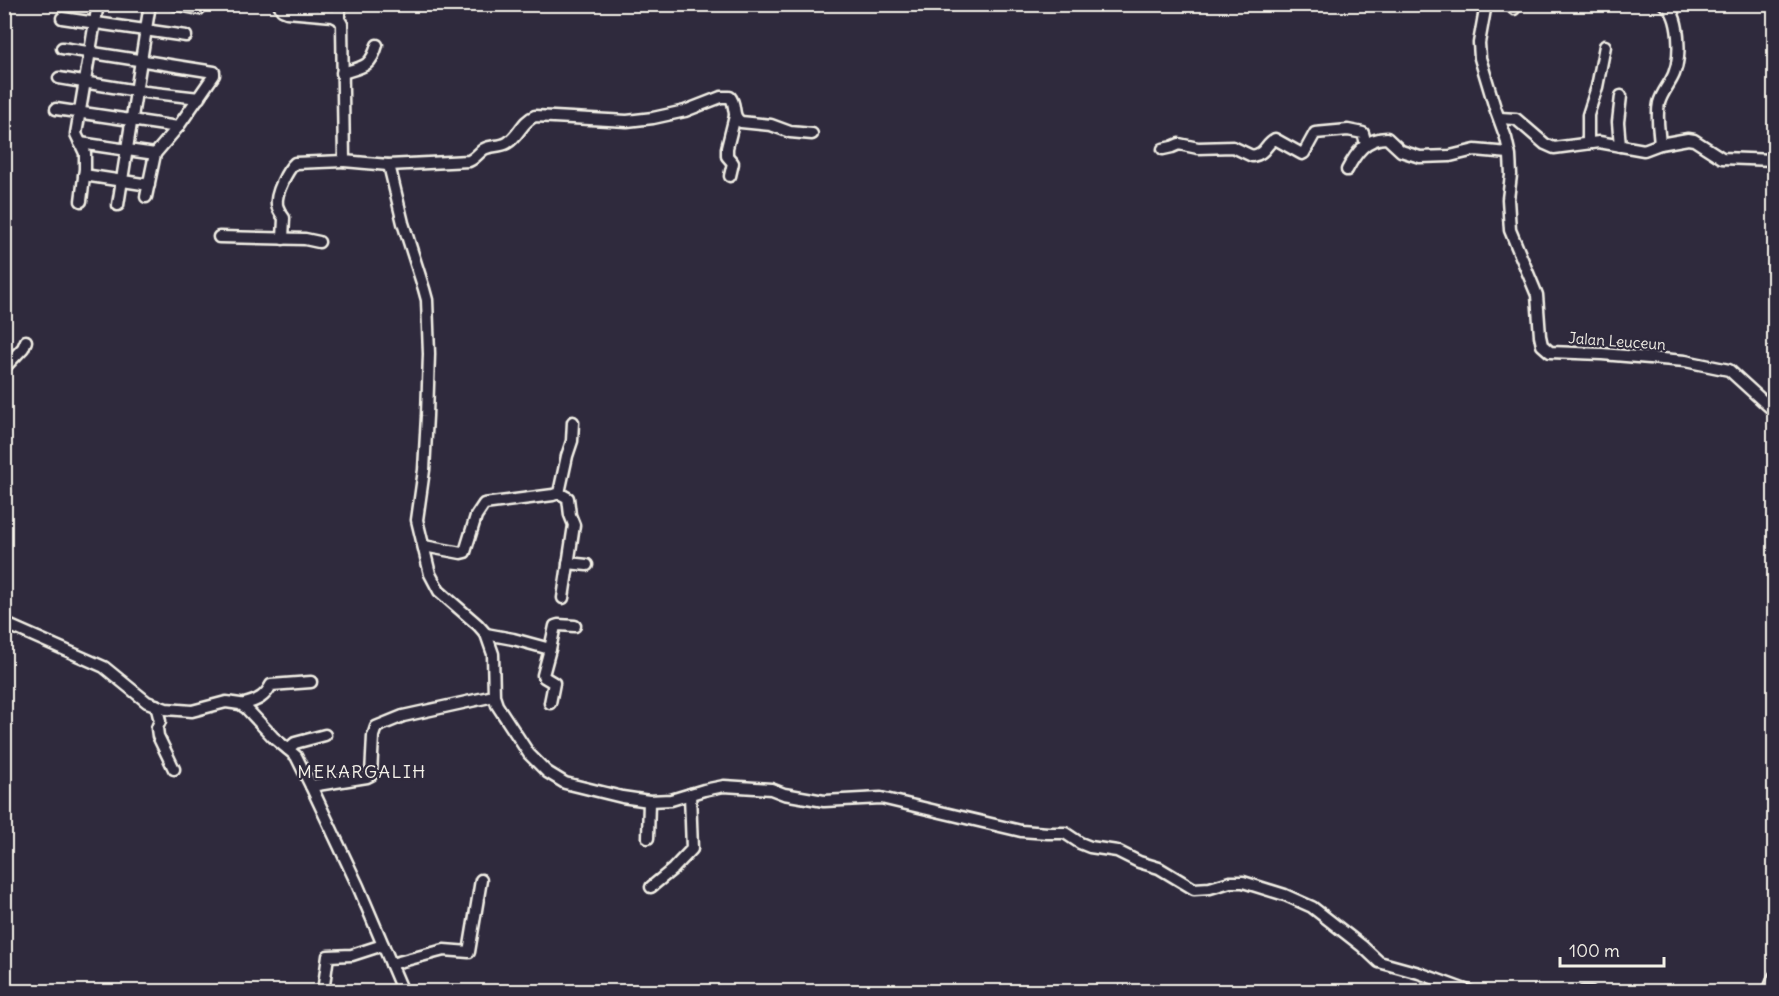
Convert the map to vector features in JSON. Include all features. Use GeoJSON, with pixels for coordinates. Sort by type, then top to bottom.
{"type":"FeatureCollection","features":[{"type":"Feature","properties":{"kind":"street"},"geometry":{"type":"LineString","coordinates":[[81,201],[85,153],[76,134],[98,4]]}},
{"type":"Feature","properties":{"kind":"street"},"geometry":{"type":"LineString","coordinates":[[118,205],[150,4]]}},
{"type":"Feature","properties":{"kind":"street"},"geometry":{"type":"LineString","coordinates":[[174,4],[200,9]]}},
{"type":"Feature","properties":{"kind":"street"},"geometry":{"type":"LineString","coordinates":[[279,4],[282,10],[287,12],[333,16],[339,19]]}},
{"type":"Feature","properties":{"kind":"street"},"geometry":{"type":"LineString","coordinates":[[339,4],[339,19],[342,24],[344,161]]}},
{"type":"Feature","properties":{"kind":"street","name":"Jalan Leuceun"},"geometry":{"type":"LineString","coordinates":[[1486,4],[1479,43],[1480,58],[1509,153],[1510,230],[1537,295],[1542,345],[1550,352],[1685,361],[1702,366],[1721,367],[1730,370],[1774,411]]}},
{"type":"Feature","properties":{"kind":"street"},"geometry":{"type":"LineString","coordinates":[[1660,144],[1658,121],[1660,102],[1675,71],[1678,51],[1676,21],[1664,4]]}},
{"type":"Feature","properties":{"kind":"street"},"geometry":{"type":"LineString","coordinates":[[62,18],[186,36]]}},
{"type":"Feature","properties":{"kind":"street"},"geometry":{"type":"LineString","coordinates":[[342,73],[365,66],[374,57],[377,45]]}},
{"type":"Feature","properties":{"kind":"street"},"geometry":{"type":"LineString","coordinates":[[1588,143],[1587,115],[1597,87],[1605,46]]}},
{"type":"Feature","properties":{"kind":"street"},"geometry":{"type":"LineString","coordinates":[[62,48],[213,70],[214,75],[199,99],[154,154],[146,197]]}},
{"type":"Feature","properties":{"kind":"street"},"geometry":{"type":"LineString","coordinates":[[59,78],[199,99]]}},
{"type":"Feature","properties":{"kind":"street"},"geometry":{"type":"LineString","coordinates":[[1620,146],[1618,122],[1621,96]]}},
{"type":"Feature","properties":{"kind":"street"},"geometry":{"type":"LineString","coordinates":[[283,238],[284,218],[277,201],[286,173],[295,163],[344,161],[388,165],[469,161],[483,149],[507,143],[528,118],[535,116],[627,121],[685,111],[721,97],[730,97],[733,100],[735,116],[727,148],[727,156],[733,163],[730,176]]}},
{"type":"Feature","properties":{"kind":"street"},"geometry":{"type":"LineString","coordinates":[[56,109],[178,127]]}},
{"type":"Feature","properties":{"kind":"street"},"geometry":{"type":"LineString","coordinates":[[735,116],[741,122],[771,125],[790,132],[812,134]]}},
{"type":"Feature","properties":{"kind":"street"},"geometry":{"type":"LineString","coordinates":[[1500,118],[1516,119],[1549,147],[1554,148],[1599,142],[1644,150],[1660,144],[1688,139],[1694,140],[1722,158],[1774,160]]}},
{"type":"Feature","properties":{"kind":"street"},"geometry":{"type":"LineString","coordinates":[[1163,148],[1179,144],[1198,148],[1233,147],[1252,156],[1261,154],[1275,139],[1302,154],[1316,133],[1348,130],[1364,133],[1366,144]]}},
{"type":"Feature","properties":{"kind":"street"},"geometry":{"type":"LineString","coordinates":[[1347,170],[1358,151],[1366,144],[1387,138],[1401,151],[1420,157],[1450,156],[1475,150],[1509,153]]}},
{"type":"Feature","properties":{"kind":"street"},"geometry":{"type":"LineString","coordinates":[[80,143],[154,154]]}},
{"type":"Feature","properties":{"kind":"street"},"geometry":{"type":"LineString","coordinates":[[388,165],[427,300],[429,354],[427,416],[424,470],[417,520],[430,574],[440,591],[486,634],[493,654],[494,696],[497,705],[529,754],[556,778],[565,783],[613,795],[649,801],[671,800],[724,786],[771,789],[784,794],[824,801],[881,798],[1021,831],[1065,833],[1090,847],[1117,851],[1139,862],[1159,868],[1194,889],[1210,888],[1230,882],[1243,882],[1285,895],[1312,907],[1354,939],[1379,962],[1419,973],[1470,992]]}},
{"type":"Feature","properties":{"kind":"street"},"geometry":{"type":"LineString","coordinates":[[84,175],[149,185]]}},
{"type":"Feature","properties":{"kind":"street"},"geometry":{"type":"LineString","coordinates":[[219,237],[283,238],[319,242]]}},
{"type":"Feature","properties":{"kind":"street"},"geometry":{"type":"LineString","coordinates":[[4,368],[23,348],[26,341]]}},
{"type":"Feature","properties":{"kind":"street"},"geometry":{"type":"LineString","coordinates":[[559,493],[572,441],[573,422]]}},
{"type":"Feature","properties":{"kind":"street"},"geometry":{"type":"LineString","coordinates":[[424,546],[461,554],[465,552],[476,516],[484,504],[559,493],[568,498],[574,525],[563,598]]}},
{"type":"Feature","properties":{"kind":"street"},"geometry":{"type":"LineString","coordinates":[[568,563],[588,565]]}},
{"type":"Feature","properties":{"kind":"street"},"geometry":{"type":"LineString","coordinates":[[4,623],[104,667],[136,694],[156,705],[179,711],[192,711],[226,702],[240,704],[246,708],[273,737],[296,756],[358,886],[403,992]]}},
{"type":"Feature","properties":{"kind":"street"},"geometry":{"type":"LineString","coordinates":[[550,703],[554,683],[543,675],[556,625],[575,626]]}},
{"type":"Feature","properties":{"kind":"street"},"geometry":{"type":"LineString","coordinates":[[486,634],[550,649]]}},
{"type":"Feature","properties":{"kind":"street"},"geometry":{"type":"LineString","coordinates":[[244,704],[260,700],[271,685],[311,682]]}},
{"type":"Feature","properties":{"kind":"street"},"geometry":{"type":"LineString","coordinates":[[311,786],[367,777],[370,774],[373,736],[376,727],[403,716],[494,696]]}},
{"type":"Feature","properties":{"kind":"street"},"geometry":{"type":"LineString","coordinates":[[156,705],[160,721],[157,728],[158,736],[174,769]]}},
{"type":"Feature","properties":{"kind":"street"},"geometry":{"type":"LineString","coordinates":[[288,748],[296,742],[325,735]]}},
{"type":"Feature","properties":{"kind":"street"},"geometry":{"type":"LineString","coordinates":[[651,887],[692,849],[690,794]]}},
{"type":"Feature","properties":{"kind":"street"},"geometry":{"type":"LineString","coordinates":[[648,838],[649,801]]}},
{"type":"Feature","properties":{"kind":"street"},"geometry":{"type":"LineString","coordinates":[[391,964],[444,950],[470,952],[481,880]]}},
{"type":"Feature","properties":{"kind":"street"},"geometry":{"type":"LineString","coordinates":[[323,992],[328,956],[352,955],[383,945]]}},
{"type":"Feature","properties":{"kind":"street"},"geometry":{"type":"LineString","coordinates":[[1768,992],[1774,977]]}},
{"type":"Feature","properties":{"kind":"street"},"geometry":{"type":"LineString","coordinates":[[1582,992],[1591,992]]}},
{"type":"Feature","properties":{"kind":"district","name":"MEKARGALIH"},"geometry":{"type":"Point","coordinates":[362,771]}}]}
